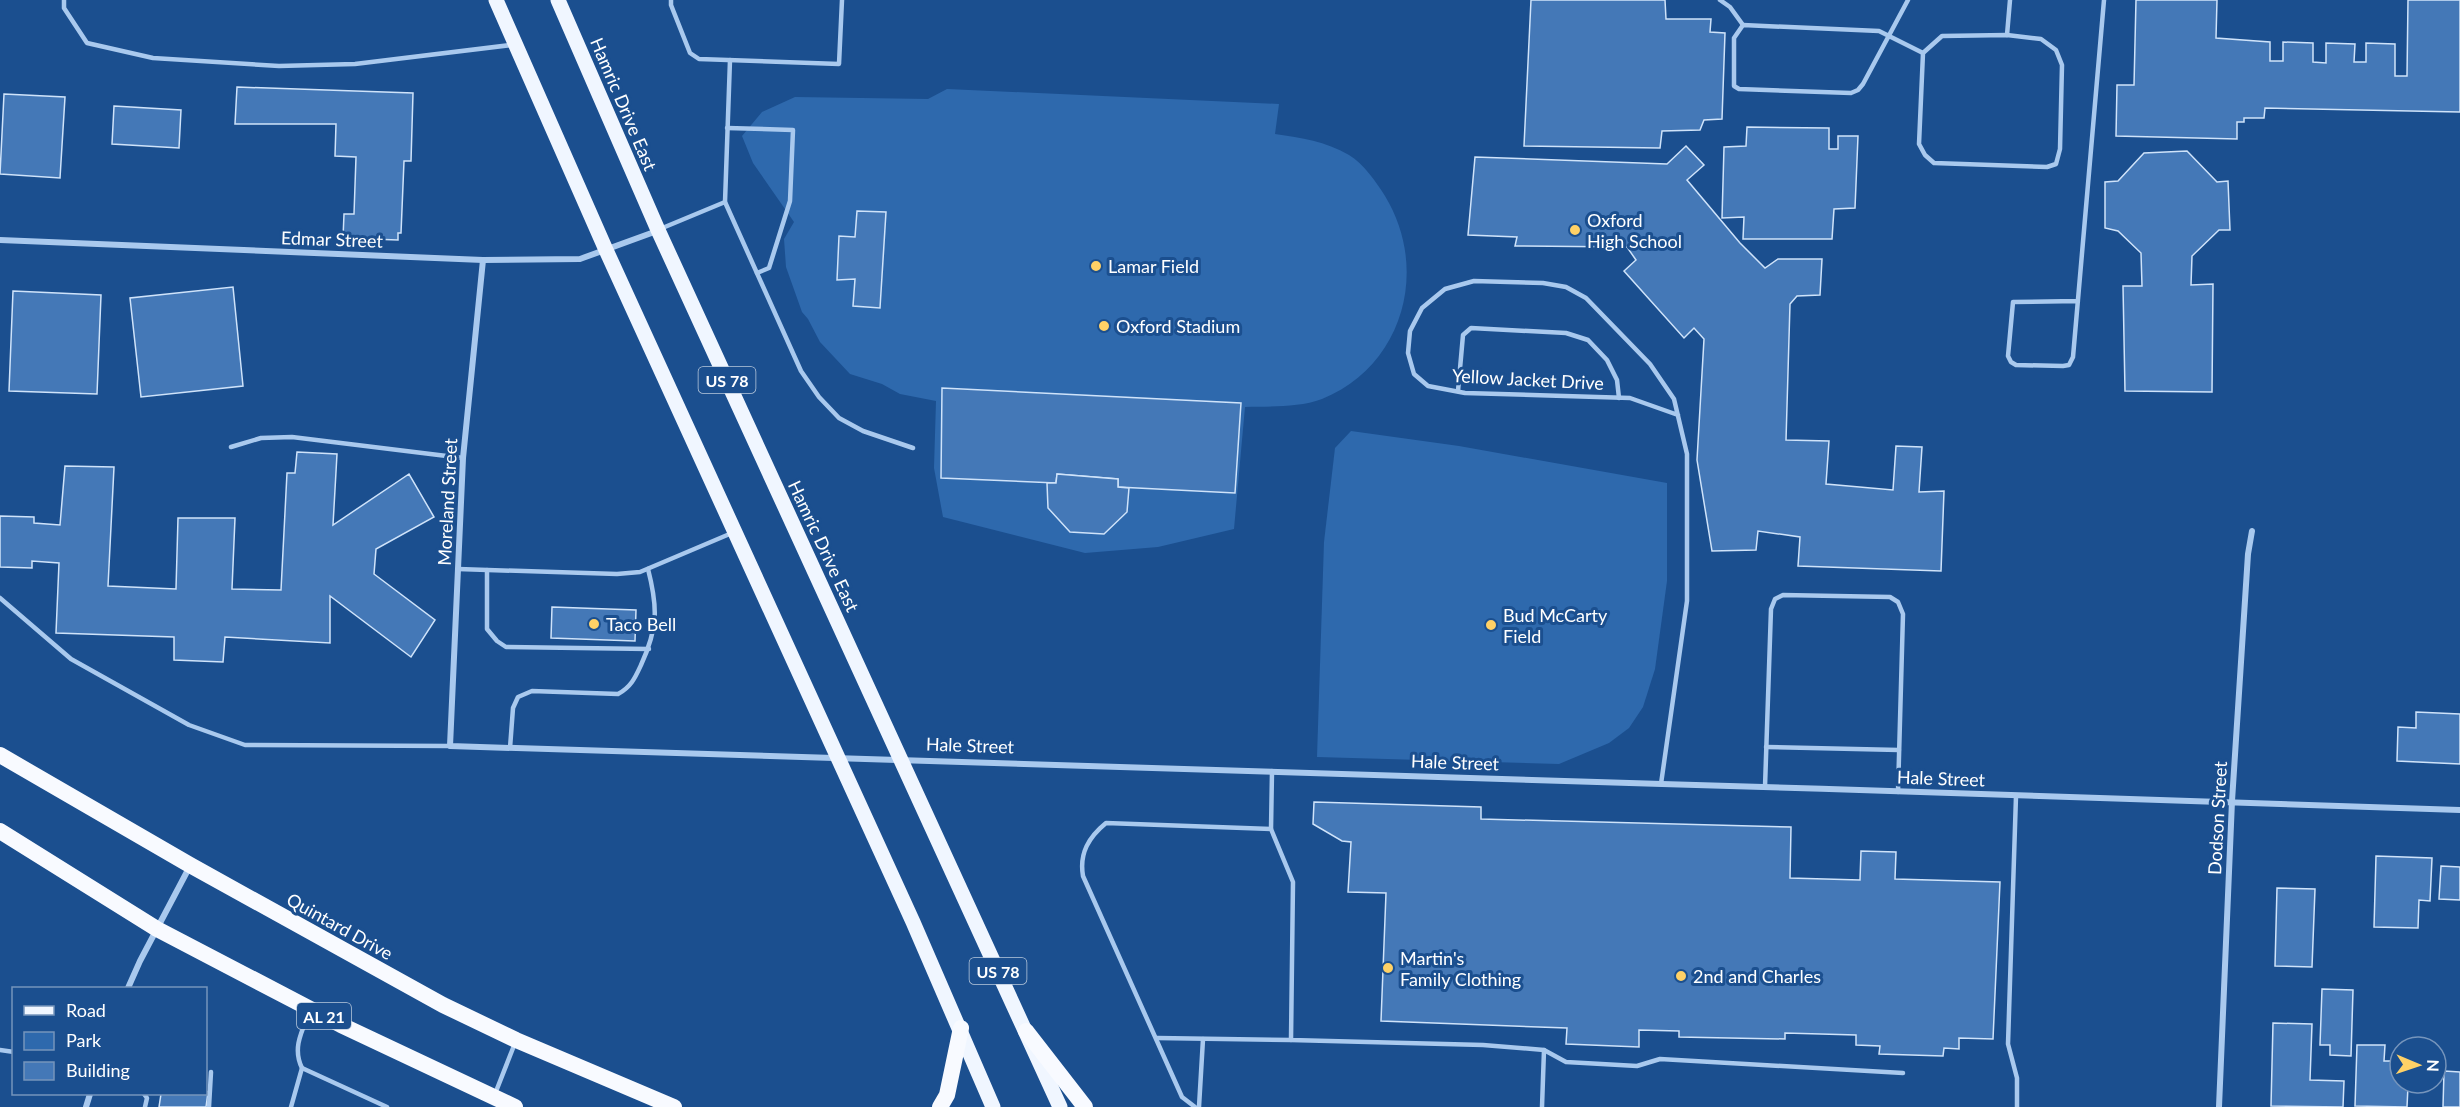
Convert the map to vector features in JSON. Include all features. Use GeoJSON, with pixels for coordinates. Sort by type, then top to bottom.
{"type":"FeatureCollection","features":[{"type":"Feature","properties":{"kind":"highway","name":"Quintard Drive"},"geometry":{"type":"LineString","coordinates":[[0,755],[190,866],[443,1005],[516,1040],[674,1107]]}},
{"type":"Feature","properties":{"kind":"highway","name":"AL 21"},"geometry":{"type":"LineString","coordinates":[[0,831],[157,929],[492,1102],[515,1107]]}},
{"type":"Feature","properties":{"kind":"highway"},"geometry":{"type":"LineString","coordinates":[[940,1107],[947,1095],[961,1028]]}},
{"type":"Feature","properties":{"kind":"highway"},"geometry":{"type":"LineString","coordinates":[[1026,1031],[1085,1107]]}},
{"type":"Feature","properties":{"kind":"main road","name":"US 78"},"geometry":{"type":"LineString","coordinates":[[496,0],[606,250],[839,756],[961,1028],[993,1107]]}},
{"type":"Feature","properties":{"kind":"main road","name":"Hamric Drive East"},"geometry":{"type":"LineString","coordinates":[[558,0],[658,230],[1060,1107]]}},
{"type":"Feature","properties":{"kind":"street","name":"Edmar Street"},"geometry":{"type":"LineString","coordinates":[[0,240],[483,260],[580,260],[658,230]]}},
{"type":"Feature","properties":{"kind":"street","name":"Moreland Street"},"geometry":{"type":"LineString","coordinates":[[450,746],[463,458],[483,260]]}},
{"type":"Feature","properties":{"kind":"street","name":"Dodson Street"},"geometry":{"type":"LineString","coordinates":[[2219,1107],[2232,801],[2248,554],[2252,531]]}},
{"type":"Feature","properties":{"kind":"street","name":"Hale Street"},"geometry":{"type":"LineString","coordinates":[[450,746],[839,756],[2460,810]]}},
{"type":"Feature","properties":{"kind":"street"},"geometry":{"type":"LineString","coordinates":[[128,987],[190,866]]}},
{"type":"Feature","properties":{"kind":"lane"},"geometry":{"type":"LineString","coordinates":[[64,0],[64,9],[87,43],[153,58],[279,66],[355,64],[515,44]]}},
{"type":"Feature","properties":{"kind":"lane"},"geometry":{"type":"LineString","coordinates":[[671,0],[690,53],[699,59],[840,64],[842,0]]}},
{"type":"Feature","properties":{"kind":"lane"},"geometry":{"type":"LineString","coordinates":[[1720,0],[1730,7],[1743,26]]}},
{"type":"Feature","properties":{"kind":"lane"},"geometry":{"type":"LineString","coordinates":[[1743,26],[1734,38],[1734,86],[1739,89],[1851,93],[1863,84],[1908,0]]}},
{"type":"Feature","properties":{"kind":"lane"},"geometry":{"type":"LineString","coordinates":[[2007,35],[2010,0]]}},
{"type":"Feature","properties":{"kind":"lane"},"geometry":{"type":"LineString","coordinates":[[2078,301],[2013,302],[2008,356],[2011,362],[2016,365],[2070,365],[2073,357],[2078,301],[2104,0]]}},
{"type":"Feature","properties":{"kind":"lane"},"geometry":{"type":"LineString","coordinates":[[1743,26],[1879,31],[1923,53]]}},
{"type":"Feature","properties":{"kind":"lane"},"geometry":{"type":"LineString","coordinates":[[2007,35],[2042,39],[2056,51],[2062,65],[2060,149],[2056,164],[2047,167],[1934,163],[1925,155],[1919,144],[1923,53],[1942,36],[2007,35]]}},
{"type":"Feature","properties":{"kind":"lane"},"geometry":{"type":"LineString","coordinates":[[730,60],[725,202],[801,371],[819,397],[839,418],[863,431],[913,448]]}},
{"type":"Feature","properties":{"kind":"lane"},"geometry":{"type":"LineString","coordinates":[[727,128],[793,130],[790,201],[769,268],[757,273]]}},
{"type":"Feature","properties":{"kind":"lane"},"geometry":{"type":"LineString","coordinates":[[658,230],[725,202]]}},
{"type":"Feature","properties":{"kind":"lane","name":"Yellow Jacket Drive"},"geometry":{"type":"LineString","coordinates":[[1661,784],[1687,601],[1687,454],[1678,415],[1674,399],[1650,364],[1586,298],[1566,287],[1543,283],[1474,280],[1445,289],[1422,308],[1410,331],[1408,353],[1414,374],[1428,386],[1458,391],[1630,398],[1678,415]]}},
{"type":"Feature","properties":{"kind":"lane"},"geometry":{"type":"LineString","coordinates":[[1458,391],[1463,335],[1471,328],[1566,333],[1588,340],[1606,360],[1617,380],[1619,398]]}},
{"type":"Feature","properties":{"kind":"lane"},"geometry":{"type":"LineString","coordinates":[[231,447],[261,438],[292,437],[463,458]]}},
{"type":"Feature","properties":{"kind":"lane"},"geometry":{"type":"LineString","coordinates":[[458,569],[617,574],[640,572],[734,532]]}},
{"type":"Feature","properties":{"kind":"lane"},"geometry":{"type":"LineString","coordinates":[[510,748],[513,708],[518,697],[532,692],[618,694],[629,688],[654,636],[655,594],[648,569]]}},
{"type":"Feature","properties":{"kind":"lane"},"geometry":{"type":"LineString","coordinates":[[487,570],[487,629],[497,641],[506,646],[649,649]]}},
{"type":"Feature","properties":{"kind":"lane"},"geometry":{"type":"LineString","coordinates":[[1765,787],[1771,609],[1775,599],[1783,595],[1890,597],[1898,602],[1903,614],[1898,792]]}},
{"type":"Feature","properties":{"kind":"lane"},"geometry":{"type":"LineString","coordinates":[[0,598],[71,658],[189,725],[245,745],[450,746]]}},
{"type":"Feature","properties":{"kind":"lane"},"geometry":{"type":"LineString","coordinates":[[1766,747],[1899,750]]}},
{"type":"Feature","properties":{"kind":"lane"},"geometry":{"type":"LineString","coordinates":[[1272,771],[1271,829],[1293,882],[1291,1040]]}},
{"type":"Feature","properties":{"kind":"lane"},"geometry":{"type":"LineString","coordinates":[[2016,796],[2008,1044],[2017,1077],[2017,1107]]}},
{"type":"Feature","properties":{"kind":"lane"},"geometry":{"type":"LineString","coordinates":[[1197,1107],[1182,1096],[1083,876],[1082,859],[1088,841],[1106,823],[1271,829]]}},
{"type":"Feature","properties":{"kind":"lane"},"geometry":{"type":"LineString","coordinates":[[291,1107],[302,1068],[297,1056],[298,1041],[311,1009]]}},
{"type":"Feature","properties":{"kind":"lane"},"geometry":{"type":"LineString","coordinates":[[1156,1038],[1484,1044],[1544,1050],[1566,1062],[1589,1064],[1637,1066],[1660,1059],[1903,1073]]}},
{"type":"Feature","properties":{"kind":"lane"},"geometry":{"type":"LineString","coordinates":[[1197,1107],[1203,1039]]}},
{"type":"Feature","properties":{"kind":"lane"},"geometry":{"type":"LineString","coordinates":[[492,1102],[516,1040]]}},
{"type":"Feature","properties":{"kind":"lane"},"geometry":{"type":"LineString","coordinates":[[1542,1107],[1544,1050]]}},
{"type":"Feature","properties":{"kind":"lane"},"geometry":{"type":"LineString","coordinates":[[302,1068],[387,1107]]}},
{"type":"Feature","properties":{"kind":"lane"},"geometry":{"type":"LineString","coordinates":[[209,1107],[211,1072]]}},
{"type":"Feature","properties":{"kind":"green space","name":"Oxford Stadium"},"geometry":{"type":"Polygon","coordinates":[[[947,89],[1279,104],[1275,134],[1322,143],[1340,150],[1365,168],[1374,179],[1399,225],[1406,254],[1406,284],[1401,313],[1389,340],[1372,364],[1350,384],[1313,402],[1245,407],[1234,529],[1158,547],[1085,553],[943,517],[934,468],[936,401],[900,394],[882,384],[850,374],[820,342],[802,312],[786,267],[784,239],[794,222],[753,163],[742,136],[762,112],[795,97],[928,99],[947,89]]]}},
{"type":"Feature","properties":{"kind":"green space","name":"Bud McCarty Field"},"geometry":{"type":"Polygon","coordinates":[[[1351,431],[1459,446],[1667,483],[1667,581],[1655,669],[1643,707],[1629,728],[1609,743],[1559,764],[1317,757],[1324,542],[1335,448],[1351,431]]]}},
{"type":"Feature","properties":{"kind":"building"},"geometry":{"type":"Polygon","coordinates":[[[1531,0],[1665,0],[1666,19],[1711,19],[1710,32],[1725,33],[1722,119],[1704,120],[1700,130],[1662,131],[1660,148],[1524,146],[1531,0]]]}},
{"type":"Feature","properties":{"kind":"building"},"geometry":{"type":"Polygon","coordinates":[[[2136,0],[2217,0],[2216,38],[2270,42],[2270,61],[2283,61],[2283,42],[2313,43],[2313,62],[2326,63],[2326,43],[2355,44],[2354,62],[2366,62],[2366,43],[2395,44],[2395,76],[2407,76],[2408,0],[2460,0],[2460,112],[2265,108],[2264,118],[2244,118],[2244,122],[2237,122],[2237,139],[2116,136],[2117,85],[2134,85],[2136,0]]]}},
{"type":"Feature","properties":{"kind":"building"},"geometry":{"type":"Polygon","coordinates":[[[237,87],[413,93],[411,161],[404,161],[401,233],[398,233],[398,240],[343,238],[344,214],[354,214],[356,157],[335,156],[336,124],[235,124],[237,87]]]}},
{"type":"Feature","properties":{"kind":"building"},"geometry":{"type":"Polygon","coordinates":[[[4,94],[65,97],[60,178],[0,174],[4,94]]]}},
{"type":"Feature","properties":{"kind":"building"},"geometry":{"type":"Polygon","coordinates":[[[114,106],[181,110],[179,148],[112,144],[114,106]]]}},
{"type":"Feature","properties":{"kind":"building"},"geometry":{"type":"Polygon","coordinates":[[[1747,127],[1829,128],[1829,149],[1838,149],[1838,136],[1858,136],[1855,208],[1834,209],[1832,239],[1743,239],[1744,217],[1722,218],[1724,147],[1746,146],[1747,127]]]}},
{"type":"Feature","properties":{"kind":"building"},"geometry":{"type":"Polygon","coordinates":[[[1686,146],[1704,165],[1687,180],[1740,243],[1765,268],[1778,259],[1822,259],[1820,295],[1797,296],[1790,304],[1786,440],[1829,441],[1826,484],[1893,490],[1896,446],[1922,447],[1919,492],[1944,491],[1941,571],[1798,566],[1800,537],[1758,531],[1756,550],[1712,551],[1697,460],[1704,339],[1694,328],[1684,338],[1624,271],[1636,260],[1627,247],[1515,246],[1517,237],[1468,235],[1475,157],[1667,164],[1686,146]]]}},
{"type":"Feature","properties":{"kind":"building"},"geometry":{"type":"Polygon","coordinates":[[[2187,151],[2217,182],[2228,181],[2230,230],[2219,230],[2192,256],[2191,285],[2213,284],[2212,392],[2125,391],[2123,286],[2142,286],[2141,253],[2118,231],[2105,228],[2105,182],[2118,181],[2144,153],[2187,151]]]}},
{"type":"Feature","properties":{"kind":"building"},"geometry":{"type":"Polygon","coordinates":[[[857,211],[886,212],[880,308],[853,306],[855,279],[837,280],[839,236],[855,237],[857,211]]]}},
{"type":"Feature","properties":{"kind":"building"},"geometry":{"type":"Polygon","coordinates":[[[233,287],[243,386],[141,397],[130,298],[233,287]]]}},
{"type":"Feature","properties":{"kind":"building"},"geometry":{"type":"Polygon","coordinates":[[[13,291],[101,295],[97,394],[9,391],[13,291]]]}},
{"type":"Feature","properties":{"kind":"building"},"geometry":{"type":"Polygon","coordinates":[[[942,388],[1241,403],[1235,493],[1118,487],[1118,479],[1057,474],[1056,483],[941,478],[942,388]]]}},
{"type":"Feature","properties":{"kind":"building"},"geometry":{"type":"Polygon","coordinates":[[[297,452],[337,454],[333,525],[409,474],[434,517],[376,549],[374,574],[435,620],[411,657],[330,596],[330,643],[225,637],[223,662],[174,660],[174,637],[56,633],[59,563],[32,561],[32,568],[0,567],[0,516],[34,517],[34,523],[60,525],[65,466],[114,467],[108,586],[176,589],[178,518],[235,518],[232,589],[281,590],[287,473],[295,473],[297,452]]]}},
{"type":"Feature","properties":{"kind":"building"},"geometry":{"type":"Polygon","coordinates":[[[1057,474],[1118,479],[1118,487],[1129,488],[1127,512],[1104,534],[1070,532],[1048,508],[1047,483],[1056,483],[1057,474]]]}},
{"type":"Feature","properties":{"kind":"building","name":"Taco Bell"},"geometry":{"type":"Polygon","coordinates":[[[552,607],[636,610],[635,641],[551,638],[552,607]]]}},
{"type":"Feature","properties":{"kind":"building"},"geometry":{"type":"Polygon","coordinates":[[[2416,712],[2460,714],[2460,764],[2397,761],[2398,727],[2416,728],[2416,712]]]}},
{"type":"Feature","properties":{"kind":"building"},"geometry":{"type":"Polygon","coordinates":[[[1314,802],[1481,807],[1481,819],[1791,827],[1790,878],[1860,880],[1861,851],[1896,852],[1895,879],[2000,882],[1993,1039],[1959,1038],[1959,1049],[1944,1048],[1943,1056],[1879,1054],[1880,1046],[1856,1045],[1856,1035],[1785,1033],[1785,1039],[1679,1037],[1679,1031],[1639,1030],[1639,1047],[1566,1044],[1567,1028],[1381,1021],[1386,893],[1348,892],[1351,842],[1342,841],[1313,824],[1314,802]]]}},
{"type":"Feature","properties":{"kind":"building"},"geometry":{"type":"Polygon","coordinates":[[[2376,856],[2432,858],[2430,901],[2419,900],[2418,928],[2374,927],[2376,856]]]}},
{"type":"Feature","properties":{"kind":"building"},"geometry":{"type":"Polygon","coordinates":[[[2441,866],[2460,867],[2460,900],[2439,899],[2441,866]]]}},
{"type":"Feature","properties":{"kind":"building"},"geometry":{"type":"Polygon","coordinates":[[[2277,888],[2315,889],[2312,967],[2275,966],[2277,888]]]}},
{"type":"Feature","properties":{"kind":"building"},"geometry":{"type":"Polygon","coordinates":[[[2322,989],[2353,990],[2351,1056],[2330,1055],[2330,1045],[2320,1045],[2322,989]]]}},
{"type":"Feature","properties":{"kind":"building"},"geometry":{"type":"Polygon","coordinates":[[[2273,1023],[2312,1024],[2310,1080],[2344,1081],[2343,1107],[2271,1106],[2273,1023]]]}},
{"type":"Feature","properties":{"kind":"building"},"geometry":{"type":"Polygon","coordinates":[[[2357,1045],[2385,1045],[2384,1061],[2388,1061],[2388,1095],[2408,1095],[2407,1107],[2355,1106],[2357,1045]]]}},
{"type":"Feature","properties":{"kind":"building"},"geometry":{"type":"Polygon","coordinates":[[[2448,1071],[2460,1072],[2460,1107],[2443,1107],[2443,1095],[2448,1095],[2448,1071]]]}},
{"type":"Feature","properties":{"kind":"building"},"geometry":{"type":"Polygon","coordinates":[[[208,1092],[206,1107],[159,1107],[161,1095],[207,1095],[208,1092]]]}},
{"type":"Feature","properties":{"kind":"place","name":"Oxford High School"},"geometry":{"type":"Point","coordinates":[1575,230]}},
{"type":"Feature","properties":{"kind":"place","name":"Lamar Field"},"geometry":{"type":"Point","coordinates":[1096,266]}},
{"type":"Feature","properties":{"kind":"place","name":"Oxford Stadium"},"geometry":{"type":"Point","coordinates":[1104,326]}},
{"type":"Feature","properties":{"kind":"place","name":"Taco Bell"},"geometry":{"type":"Point","coordinates":[594,624]}},
{"type":"Feature","properties":{"kind":"place","name":"Bud McCarty Field"},"geometry":{"type":"Point","coordinates":[1491,625]}},
{"type":"Feature","properties":{"kind":"place","name":"Martin's Family Clothing"},"geometry":{"type":"Point","coordinates":[1388,968]}},
{"type":"Feature","properties":{"kind":"place","name":"2nd and Charles"},"geometry":{"type":"Point","coordinates":[1681,976]}}]}
